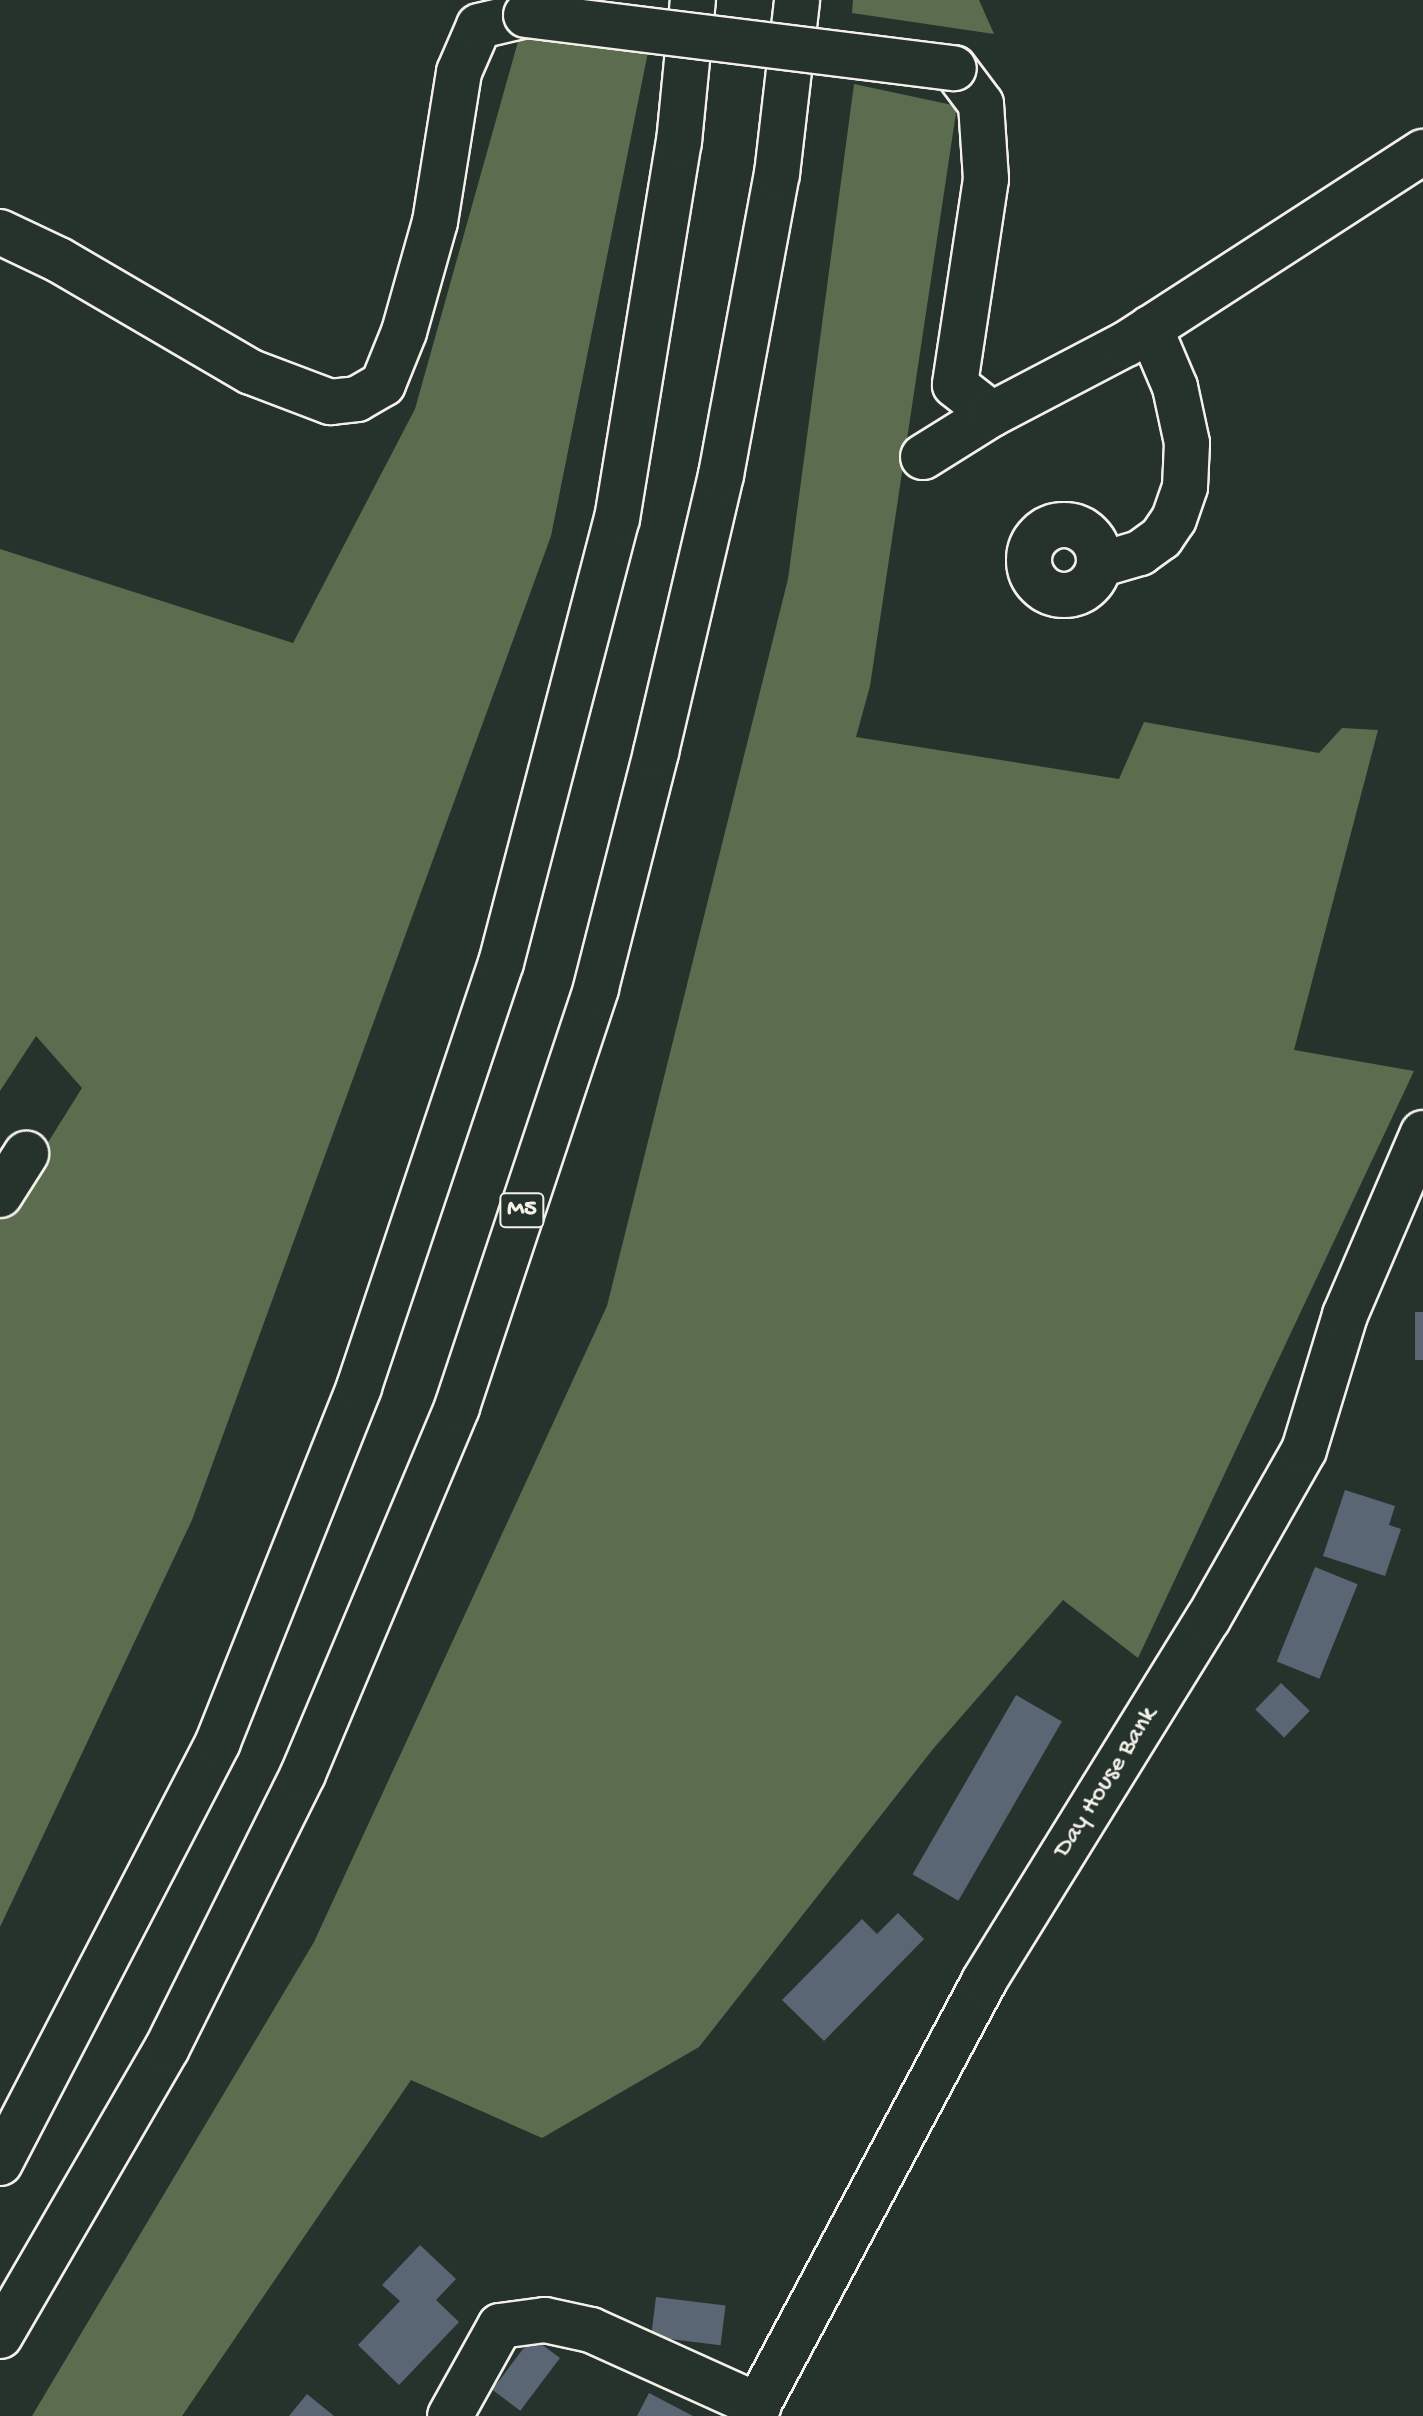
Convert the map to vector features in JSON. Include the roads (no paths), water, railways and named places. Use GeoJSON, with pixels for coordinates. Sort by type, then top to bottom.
{"type":"FeatureCollection","features":[{"type":"Feature","properties":{"kind":"main road"},"geometry":{"type":"LineString","coordinates":[[0,2163],[218,1742],[359,1387],[501,963],[617,519],[679,142],[693,0]]}},
{"type":"Feature","properties":{"kind":"main road","name":"M5"},"geometry":{"type":"LineString","coordinates":[[0,2336],[167,2048],[282,1815],[457,1407],[596,988],[656,752],[721,475],[777,174],[797,0]]}},
{"type":"Feature","properties":{"kind":"main road"},"geometry":{"type":"LineString","coordinates":[[0,232],[59,260],[251,372],[330,402],[357,399],[383,384],[404,332],[435,222],[459,72],[479,26],[526,15],[954,68],[981,104],[986,179],[955,385],[992,414]]}},
{"type":"Feature","properties":{"kind":"main road"},"geometry":{"type":"LineString","coordinates":[[923,457],[992,414],[1150,328],[1423,152]]}},
{"type":"Feature","properties":{"kind":"main road"},"geometry":{"type":"LineString","coordinates":[[1099,565],[1140,553],[1161,538],[1174,519],[1185,487],[1187,443],[1175,387],[1150,328]]}},
{"type":"Feature","properties":{"kind":"main road","name":"Day House Bank"},"geometry":{"type":"LineString","coordinates":[[755,2411],[984,1981],[1208,1619],[1304,1450],[1345,1315],[1423,1133]]}},
{"type":"Feature","properties":{"kind":"main road"},"geometry":{"type":"LineString","coordinates":[[0,1195],[26,1154]]}},
{"type":"Feature","properties":{"kind":"main road"},"geometry":{"type":"LineString","coordinates":[[450,2416],[500,2326],[545,2320],[591,2330],[755,2411]]}}]}
